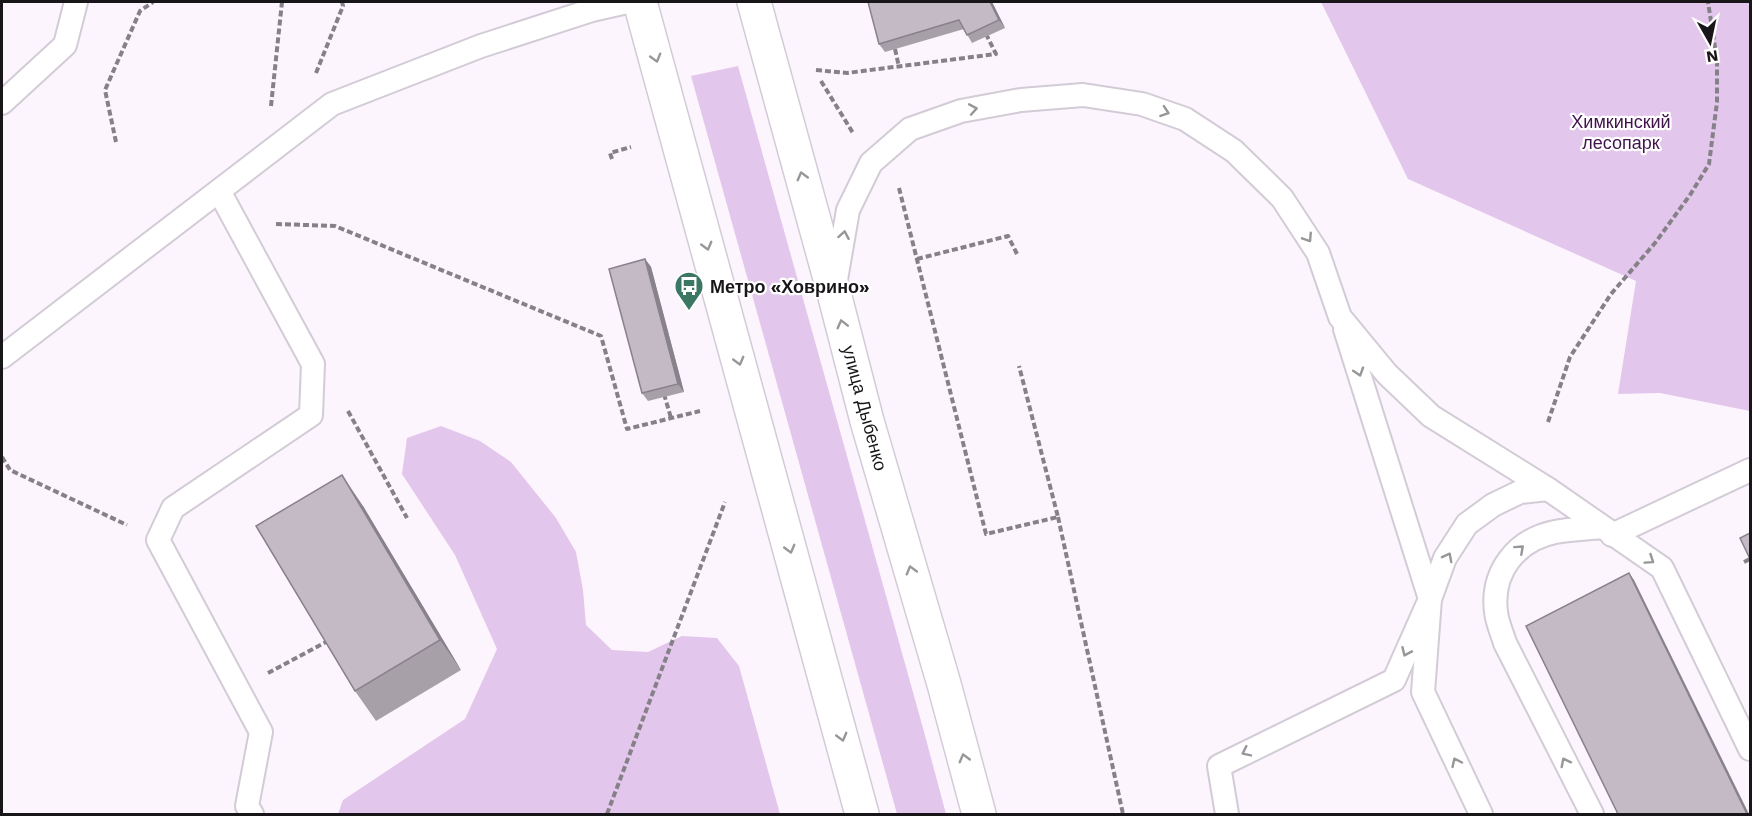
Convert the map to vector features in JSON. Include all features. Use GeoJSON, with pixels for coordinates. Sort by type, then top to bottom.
{"type":"FeatureCollection","features":[{"type":"Feature","properties":{"kind":"main road"},"geometry":{"type":"LineString","coordinates":[[640,2],[862,814]]}},
{"type":"Feature","properties":{"kind":"main road","name":"улица Дыбенко"},"geometry":{"type":"LineString","coordinates":[[754,2],[867,421],[944,684],[979,814]]}},
{"type":"Feature","properties":{"kind":"lane"},"geometry":{"type":"LineString","coordinates":[[2,103],[65,45],[76,2]]}},
{"type":"Feature","properties":{"kind":"lane"},"geometry":{"type":"LineString","coordinates":[[2,357],[332,104],[481,46],[592,10],[627,2]]}},
{"type":"Feature","properties":{"kind":"lane"},"geometry":{"type":"LineString","coordinates":[[834,293],[848,210],[871,163],[910,129],[961,111],[1021,100],[1083,95],[1142,104],[1185,119],[1234,151],[1282,198],[1318,253],[1379,434],[1430,599],[1423,692],[1481,814]]}},
{"type":"Feature","properties":{"kind":"lane"},"geometry":{"type":"LineString","coordinates":[[219,190],[313,364],[311,415],[173,508],[158,540],[261,732],[244,812]]}},
{"type":"Feature","properties":{"kind":"lane"},"geometry":{"type":"LineString","coordinates":[[1340,316],[1387,374],[1431,416],[1548,489],[1662,568],[1750,749]]}},
{"type":"Feature","properties":{"kind":"lane"},"geometry":{"type":"LineString","coordinates":[[1592,814],[1505,643],[1496,614],[1495,594],[1504,565],[1523,544],[1555,532],[1607,531],[1750,470]]}},
{"type":"Feature","properties":{"kind":"lane"},"geometry":{"type":"LineString","coordinates":[[1227,814],[1219,766],[1394,680],[1430,599],[1445,558],[1467,524],[1493,505],[1520,492],[1548,489]]}},
{"type":"Feature","properties":{"kind":"path"},"geometry":{"type":"LineString","coordinates":[[116,142],[105,90],[140,11],[153,2]]}},
{"type":"Feature","properties":{"kind":"path"},"geometry":{"type":"LineString","coordinates":[[266,154],[282,2]]}},
{"type":"Feature","properties":{"kind":"path"},"geometry":{"type":"LineString","coordinates":[[322,111],[315,75],[343,6],[342,2]]}},
{"type":"Feature","properties":{"kind":"path"},"geometry":{"type":"LineString","coordinates":[[1548,422],[1570,357],[1611,294],[1655,243],[1690,195],[1709,164],[1717,102],[1717,60],[1708,2]]}},
{"type":"Feature","properties":{"kind":"path"},"geometry":{"type":"LineString","coordinates":[[816,70],[847,73],[996,54],[983,28]]}},
{"type":"Feature","properties":{"kind":"path"},"geometry":{"type":"LineString","coordinates":[[895,49],[899,67]]}},
{"type":"Feature","properties":{"kind":"path"},"geometry":{"type":"LineString","coordinates":[[812,60],[822,83],[871,163],[899,185],[986,534],[1058,517]]}},
{"type":"Feature","properties":{"kind":"path"},"geometry":{"type":"LineString","coordinates":[[612,159],[610,153],[631,147]]}},
{"type":"Feature","properties":{"kind":"path"},"geometry":{"type":"LineString","coordinates":[[237,222],[335,226],[602,336],[627,429],[700,411]]}},
{"type":"Feature","properties":{"kind":"path"},"geometry":{"type":"LineString","coordinates":[[917,259],[1008,236],[1018,256]]}},
{"type":"Feature","properties":{"kind":"path"},"geometry":{"type":"LineString","coordinates":[[313,364],[340,397],[407,518]]}},
{"type":"Feature","properties":{"kind":"path"},"geometry":{"type":"LineString","coordinates":[[1020,366],[1058,517],[1123,814]]}},
{"type":"Feature","properties":{"kind":"path"},"geometry":{"type":"LineString","coordinates":[[662,386],[671,418]]}},
{"type":"Feature","properties":{"kind":"path"},"geometry":{"type":"LineString","coordinates":[[2,456],[10,470],[158,540]]}},
{"type":"Feature","properties":{"kind":"path"},"geometry":{"type":"LineString","coordinates":[[607,814],[725,502]]}},
{"type":"Feature","properties":{"kind":"path"},"geometry":{"type":"LineString","coordinates":[[1744,562],[1750,559]]}},
{"type":"Feature","properties":{"kind":"path"},"geometry":{"type":"LineString","coordinates":[[238,689],[328,641]]}},
{"type":"Feature","properties":{"kind":"green space","name":"Химкинский лесопарк"},"geometry":{"type":"Polygon","coordinates":[[[1321,2],[1750,2],[1750,411],[1660,393],[1618,394],[1636,281],[1408,179],[1321,2]]]}},
{"type":"Feature","properties":{"kind":"green space"},"geometry":{"type":"Polygon","coordinates":[[[738,66],[946,814],[897,814],[691,76],[738,66]]]}},
{"type":"Feature","properties":{"kind":"green space"},"geometry":{"type":"Polygon","coordinates":[[[441,426],[480,441],[511,462],[556,518],[576,552],[586,625],[612,650],[648,652],[682,636],[717,638],[739,666],[780,814],[338,814],[343,800],[465,719],[497,649],[455,555],[402,474],[407,438],[441,426]]]}},
{"type":"Feature","properties":{"kind":"building"},"geometry":{"type":"Polygon","coordinates":[[[868,2],[990,2],[999,20],[967,35],[959,20],[879,44],[868,2]]]}},
{"type":"Feature","properties":{"kind":"building"},"geometry":{"type":"Polygon","coordinates":[[[645,259],[678,384],[642,393],[609,269],[645,259]]]}},
{"type":"Feature","properties":{"kind":"building"},"geometry":{"type":"Polygon","coordinates":[[[342,475],[440,640],[355,691],[256,526],[342,475]]]}},
{"type":"Feature","properties":{"kind":"building"},"geometry":{"type":"Polygon","coordinates":[[[1750,533],[1750,559],[1740,538],[1750,533]]]}},
{"type":"Feature","properties":{"kind":"building"},"geometry":{"type":"Polygon","coordinates":[[[1629,573],[1747,814],[1618,814],[1526,626],[1629,573]]]}},
{"type":"Feature","properties":{"kind":"place","name":"Метро «Ховрино»"},"geometry":{"type":"Point","coordinates":[689,312]}}]}
